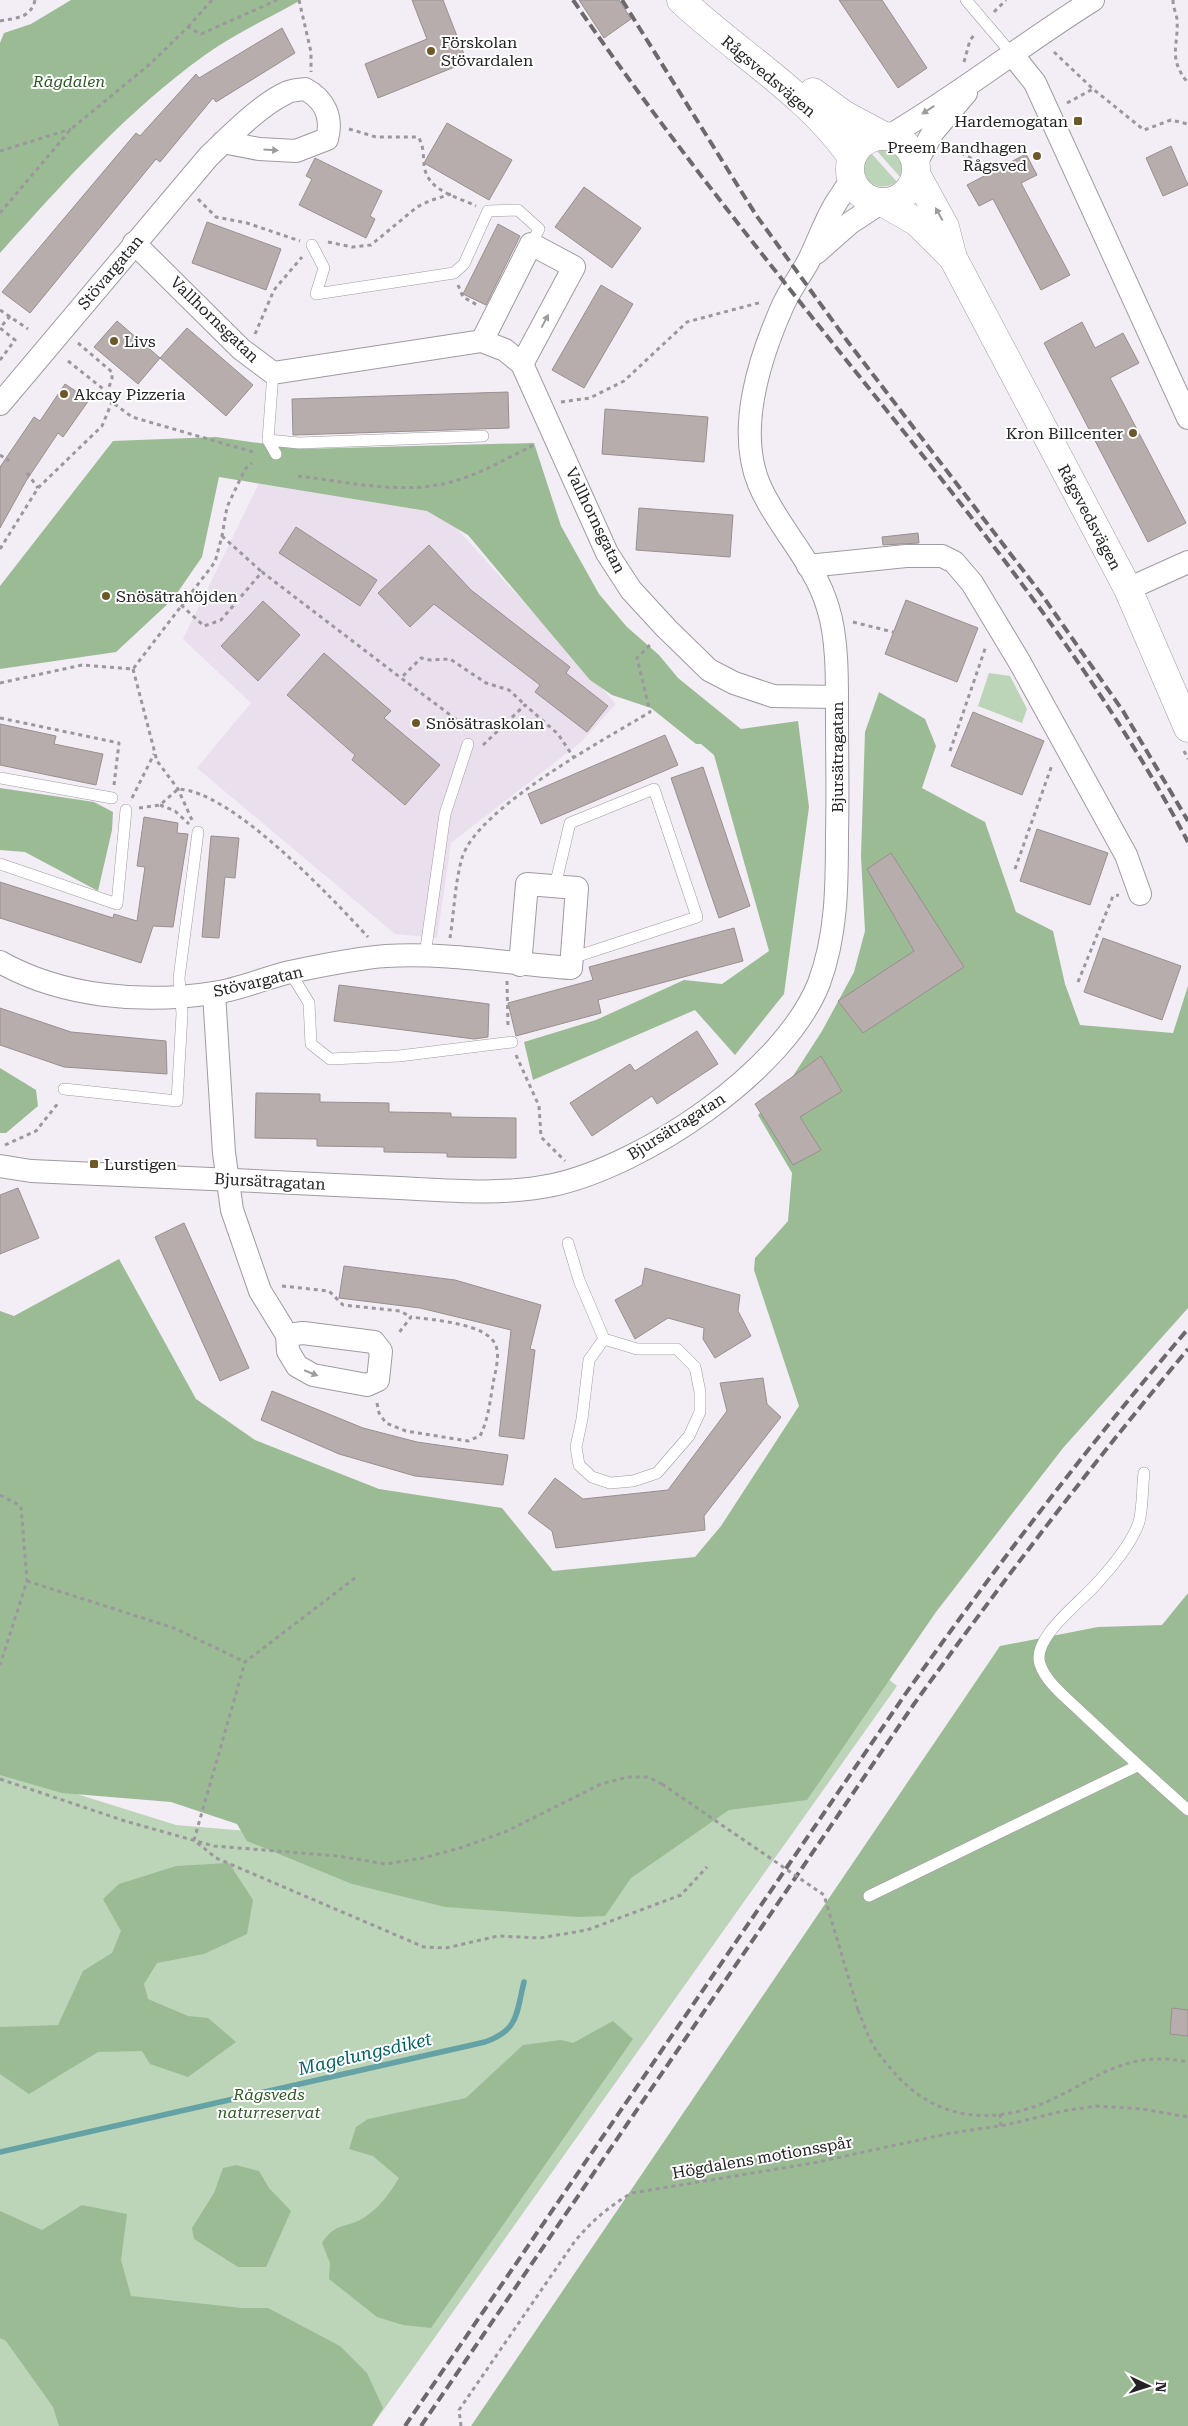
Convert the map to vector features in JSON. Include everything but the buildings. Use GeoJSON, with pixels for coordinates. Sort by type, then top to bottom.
{"type":"FeatureCollection","features":[{"type":"Feature","properties":{"kind":"street","name":"Rågsvedsvägen"},"geometry":{"type":"LineString","coordinates":[[681,0],[712,29],[807,106],[832,130],[851,168]]}},
{"type":"Feature","properties":{"kind":"street","name":"Rågsvedsvägen"},"geometry":{"type":"LineString","coordinates":[[706,0],[756,47],[810,90],[843,114],[885,135]]}},
{"type":"Feature","properties":{"kind":"street"},"geometry":{"type":"LineString","coordinates":[[984,73],[933,132],[916,169],[912,186],[904,195],[894,201],[882,202],[863,196],[851,168],[858,146],[869,138],[885,135],[984,73],[1093,0]]}},
{"type":"Feature","properties":{"kind":"street"},"geometry":{"type":"LineString","coordinates":[[1012,54],[1035,83],[1188,418]]}},
{"type":"Feature","properties":{"kind":"street"},"geometry":{"type":"LineString","coordinates":[[223,142],[260,149],[296,151],[327,139],[331,125],[319,96],[305,89]]}},
{"type":"Feature","properties":{"kind":"street","name":"Stövargatan"},"geometry":{"type":"LineString","coordinates":[[0,404],[134,243],[223,142],[242,124],[286,92],[305,89]]}},
{"type":"Feature","properties":{"kind":"street"},"geometry":{"type":"LineString","coordinates":[[885,135],[907,145],[916,169]]}},
{"type":"Feature","properties":{"kind":"street","name":"Bjursätragatan"},"geometry":{"type":"LineString","coordinates":[[1,1156],[31,1171],[505,1191],[550,1186],[613,1165],[656,1143],[751,1076],[778,1048],[817,988],[826,961],[836,910],[836,660],[829,608],[808,566],[775,515],[752,467],[750,448],[752,412],[762,358],[784,302],[810,259],[851,168]]}},
{"type":"Feature","properties":{"kind":"street","name":"Rågsvedsvägen"},"geometry":{"type":"LineString","coordinates":[[916,169],[945,227],[953,258],[1128,589],[1188,728]]}},
{"type":"Feature","properties":{"kind":"street","name":"Rågsvedsvägen"},"geometry":{"type":"LineString","coordinates":[[882,202],[917,222],[953,258]]}},
{"type":"Feature","properties":{"kind":"street","name":"Bjursätragatan"},"geometry":{"type":"LineString","coordinates":[[810,259],[850,223],[882,202]]}},
{"type":"Feature","properties":{"kind":"street","name":"Vallhornsgatan"},"geometry":{"type":"LineString","coordinates":[[134,243],[241,349],[273,373],[482,341],[505,350],[522,364],[607,552],[631,590],[666,628],[708,670],[734,683],[773,696],[837,697]]}},
{"type":"Feature","properties":{"kind":"street"},"geometry":{"type":"LineString","coordinates":[[482,341],[531,244],[574,267],[522,364]]}},
{"type":"Feature","properties":{"kind":"street"},"geometry":{"type":"LineString","coordinates":[[808,566],[906,556],[942,556],[954,562],[972,583],[1000,628],[1068,749],[1126,855],[1140,894]]}},
{"type":"Feature","properties":{"kind":"street"},"geometry":{"type":"LineString","coordinates":[[1128,589],[1188,562]]}},
{"type":"Feature","properties":{"kind":"street"},"geometry":{"type":"LineString","coordinates":[[520,964],[527,884],[576,888],[572,958]]}},
{"type":"Feature","properties":{"kind":"street","name":"Stövargatan"},"geometry":{"type":"LineString","coordinates":[[0,962],[49,983],[97,995],[181,995],[214,993],[290,972],[385,956],[425,955],[571,968],[572,958]]}},
{"type":"Feature","properties":{"kind":"street"},"geometry":{"type":"LineString","coordinates":[[214,993],[232,1210],[260,1291],[287,1335]]}},
{"type":"Feature","properties":{"kind":"lane"},"geometry":{"type":"LineString","coordinates":[[966,0],[1012,54]]}},
{"type":"Feature","properties":{"kind":"lane"},"geometry":{"type":"LineString","coordinates":[[312,245],[324,268],[316,294],[454,273],[464,264],[488,211],[518,210],[539,229],[531,244]]}},
{"type":"Feature","properties":{"kind":"lane"},"geometry":{"type":"LineString","coordinates":[[273,373],[268,440],[276,454]]}},
{"type":"Feature","properties":{"kind":"lane"},"geometry":{"type":"LineString","coordinates":[[268,440],[299,443],[483,436]]}},
{"type":"Feature","properties":{"kind":"lane"},"geometry":{"type":"LineString","coordinates":[[425,955],[445,814],[468,744]]}},
{"type":"Feature","properties":{"kind":"lane"},"geometry":{"type":"LineString","coordinates":[[0,778],[112,798]]}},
{"type":"Feature","properties":{"kind":"lane"},"geometry":{"type":"LineString","coordinates":[[556,886],[570,823],[654,789],[697,917],[572,958]]}},
{"type":"Feature","properties":{"kind":"lane"},"geometry":{"type":"LineString","coordinates":[[0,864],[118,904],[126,810]]}},
{"type":"Feature","properties":{"kind":"lane"},"geometry":{"type":"LineString","coordinates":[[64,1089],[177,1101],[182,1014],[179,978],[198,832]]}},
{"type":"Feature","properties":{"kind":"lane"},"geometry":{"type":"LineString","coordinates":[[290,972],[309,1003],[312,1044],[330,1059],[399,1056],[512,1042]]}},
{"type":"Feature","properties":{"kind":"lane"},"geometry":{"type":"LineString","coordinates":[[568,1243],[579,1280],[604,1339],[637,1350],[677,1349],[695,1367],[700,1392],[700,1412],[689,1436],[657,1473],[633,1481],[610,1483],[592,1477],[579,1464],[576,1447],[589,1360],[604,1339]]}},
{"type":"Feature","properties":{"kind":"lane"},"geometry":{"type":"LineString","coordinates":[[1144,1473],[1139,1522],[1121,1555],[1098,1583],[1056,1623],[1042,1645],[1039,1663],[1049,1680],[1137,1766],[1188,1810]]}},
{"type":"Feature","properties":{"kind":"lane"},"geometry":{"type":"LineString","coordinates":[[869,1896],[1137,1766]]}},
{"type":"Feature","properties":{"kind":"path"},"geometry":{"type":"LineString","coordinates":[[0,21],[24,17],[33,9],[35,0]]}},
{"type":"Feature","properties":{"kind":"path"},"geometry":{"type":"LineString","coordinates":[[0,213],[71,129],[150,64],[188,27],[212,0]]}},
{"type":"Feature","properties":{"kind":"path"},"geometry":{"type":"LineString","coordinates":[[188,27],[201,34],[277,0]]}},
{"type":"Feature","properties":{"kind":"path"},"geometry":{"type":"LineString","coordinates":[[299,0],[310,52],[311,79],[305,89]]}},
{"type":"Feature","properties":{"kind":"path"},"geometry":{"type":"LineString","coordinates":[[1172,1],[1177,19],[1174,53],[1183,77],[1188,84]]}},
{"type":"Feature","properties":{"kind":"path"},"geometry":{"type":"LineString","coordinates":[[1054,52],[1093,89],[1144,130],[1171,120],[1188,124]]}},
{"type":"Feature","properties":{"kind":"path"},"geometry":{"type":"LineString","coordinates":[[1064,105],[1093,89]]}},
{"type":"Feature","properties":{"kind":"path"},"geometry":{"type":"LineString","coordinates":[[331,125],[376,137],[418,137],[421,142],[424,171],[433,186],[488,211]]}},
{"type":"Feature","properties":{"kind":"path"},"geometry":{"type":"LineString","coordinates":[[0,151],[71,129]]}},
{"type":"Feature","properties":{"kind":"path"},"geometry":{"type":"LineString","coordinates":[[944,141],[946,145],[976,161]]}},
{"type":"Feature","properties":{"kind":"path"},"geometry":{"type":"LineString","coordinates":[[197,198],[216,217],[247,223],[312,245],[327,242],[352,247],[371,245],[416,207],[428,200],[451,194]]}},
{"type":"Feature","properties":{"kind":"path"},"geometry":{"type":"LineString","coordinates":[[253,336],[274,290],[312,245]]}},
{"type":"Feature","properties":{"kind":"path"},"geometry":{"type":"LineString","coordinates":[[462,297],[484,309]]}},
{"type":"Feature","properties":{"kind":"path"},"geometry":{"type":"LineString","coordinates":[[560,402],[590,398],[624,381],[687,322],[768,301]]}},
{"type":"Feature","properties":{"kind":"path"},"geometry":{"type":"LineString","coordinates":[[0,310],[28,330]]}},
{"type":"Feature","properties":{"kind":"path"},"geometry":{"type":"LineString","coordinates":[[0,360],[15,340],[0,328],[10,316]]}},
{"type":"Feature","properties":{"kind":"path"},"geometry":{"type":"LineString","coordinates":[[74,340],[112,372],[112,379],[107,392]]}},
{"type":"Feature","properties":{"kind":"path"},"geometry":{"type":"LineString","coordinates":[[68,361],[107,392],[112,402],[132,417],[253,452]]}},
{"type":"Feature","properties":{"kind":"path"},"geometry":{"type":"LineString","coordinates":[[0,549],[38,488],[102,426],[112,402]]}},
{"type":"Feature","properties":{"kind":"path"},"geometry":{"type":"LineString","coordinates":[[298,476],[390,487],[419,488],[451,482],[475,474],[543,441]]}},
{"type":"Feature","properties":{"kind":"path"},"geometry":{"type":"LineString","coordinates":[[0,455],[8,461]]}},
{"type":"Feature","properties":{"kind":"path"},"geometry":{"type":"LineString","coordinates":[[133,669],[215,562],[227,507],[245,469],[252,463]]}},
{"type":"Feature","properties":{"kind":"path"},"geometry":{"type":"LineString","coordinates":[[27,473],[38,488]]}},
{"type":"Feature","properties":{"kind":"path"},"geometry":{"type":"LineString","coordinates":[[222,536],[262,572],[471,730]]}},
{"type":"Feature","properties":{"kind":"path"},"geometry":{"type":"LineString","coordinates":[[181,605],[204,626],[221,620],[262,572]]}},
{"type":"Feature","properties":{"kind":"path"},"geometry":{"type":"LineString","coordinates":[[847,621],[893,632]]}},
{"type":"Feature","properties":{"kind":"path"},"geometry":{"type":"LineString","coordinates":[[950,750],[990,636],[1000,628]]}},
{"type":"Feature","properties":{"kind":"path"},"geometry":{"type":"LineString","coordinates":[[401,678],[421,658],[430,660],[450,659],[486,683],[509,690],[558,734],[574,758]]}},
{"type":"Feature","properties":{"kind":"path"},"geometry":{"type":"LineString","coordinates":[[450,941],[462,857],[478,833],[500,810],[539,780],[650,712],[637,658]]}},
{"type":"Feature","properties":{"kind":"path"},"geometry":{"type":"LineString","coordinates":[[0,683],[82,665],[133,669]]}},
{"type":"Feature","properties":{"kind":"path"},"geometry":{"type":"LineString","coordinates":[[133,669],[157,761],[178,789],[198,832]]}},
{"type":"Feature","properties":{"kind":"path"},"geometry":{"type":"LineString","coordinates":[[461,764],[525,704]]}},
{"type":"Feature","properties":{"kind":"path"},"geometry":{"type":"LineString","coordinates":[[0,718],[119,743],[112,798]]}},
{"type":"Feature","properties":{"kind":"path"},"geometry":{"type":"LineString","coordinates":[[478,736],[486,742]]}},
{"type":"Feature","properties":{"kind":"path"},"geometry":{"type":"LineString","coordinates":[[1015,869],[1055,757],[1068,749]]}},
{"type":"Feature","properties":{"kind":"path"},"geometry":{"type":"LineString","coordinates":[[126,810],[155,754]]}},
{"type":"Feature","properties":{"kind":"path"},"geometry":{"type":"LineString","coordinates":[[126,810],[160,805],[178,789],[191,790],[244,820],[318,884],[371,941]]}},
{"type":"Feature","properties":{"kind":"path"},"geometry":{"type":"LineString","coordinates":[[160,805],[175,812],[198,832]]}},
{"type":"Feature","properties":{"kind":"path"},"geometry":{"type":"LineString","coordinates":[[1078,982],[1113,896],[1140,894]]}},
{"type":"Feature","properties":{"kind":"path"},"geometry":{"type":"LineString","coordinates":[[1,1156],[36,1131],[57,1107],[64,1089]]}},
{"type":"Feature","properties":{"kind":"path"},"geometry":{"type":"LineString","coordinates":[[540,1106],[541,1137],[565,1161]]}},
{"type":"Feature","properties":{"kind":"path"},"geometry":{"type":"LineString","coordinates":[[282,1286],[330,1292],[343,1305],[400,1311],[411,1317],[454,1322],[486,1334],[496,1345],[497,1360],[486,1424],[480,1436],[468,1441],[406,1431],[386,1423],[379,1413],[376,1400]]}},
{"type":"Feature","properties":{"kind":"path"},"geometry":{"type":"LineString","coordinates":[[398,1334],[411,1317]]}},
{"type":"Feature","properties":{"kind":"path"},"geometry":{"type":"LineString","coordinates":[[0,1495],[21,1506],[27,1581],[0,1665]]}},
{"type":"Feature","properties":{"kind":"path"},"geometry":{"type":"LineString","coordinates":[[194,1840],[245,1662],[355,1578]]}},
{"type":"Feature","properties":{"kind":"path"},"geometry":{"type":"LineString","coordinates":[[27,1581],[174,1628],[245,1662]]}},
{"type":"Feature","properties":{"kind":"path"},"geometry":{"type":"LineString","coordinates":[[0,1779],[125,1821],[214,1846],[338,1856],[386,1864],[423,1858],[460,1848],[507,1831],[601,1784],[628,1777],[648,1777],[662,1784],[824,1895],[858,2010],[874,2046],[894,2073],[933,2106],[961,2114],[988,2116],[1025,2110],[1126,2063],[1152,2059],[1188,2062]]}},
{"type":"Feature","properties":{"kind":"path"},"geometry":{"type":"LineString","coordinates":[[194,1840],[216,1858],[424,1947],[446,1948],[498,1936],[540,1938],[587,1930],[681,1895],[707,1867]]}},
{"type":"Feature","properties":{"kind":"path","name":"Högdalens motionsspår"},"geometry":{"type":"LineString","coordinates":[[461,2426],[459,2410],[545,2283],[585,2229],[614,2203],[632,2193],[813,2164],[951,2132],[1001,2126],[1064,2111],[1097,2106],[1142,2109],[1188,2117]]}},
{"type":"Feature","properties":{"kind":"path"},"geometry":{"type":"LineString","coordinates":[[1000,2114],[1001,2126]]}},
{"type":"Feature","properties":{"kind":"shaded area","name":"Snösätraskolan"},"geometry":{"type":"Polygon","coordinates":[[[262,477],[429,498],[616,704],[581,742],[451,843],[437,938],[395,934],[197,768],[251,703],[183,639],[262,477]]]}},
{"type":"Feature","properties":{"kind":"green space","name":"Rågdalen"},"geometry":{"type":"Polygon","coordinates":[[[71,0],[301,0],[216,47],[149,99],[97,148],[0,253],[0,43],[4,33],[31,24],[71,0]]]}},
{"type":"Feature","properties":{"kind":"green space"},"geometry":{"type":"Polygon","coordinates":[[[881,148],[892,151],[900,158],[903,167],[901,178],[876,150],[881,148]]]}},
{"type":"Feature","properties":{"kind":"green space"},"geometry":{"type":"Polygon","coordinates":[[[871,153],[897,182],[888,186],[880,186],[868,180],[864,167],[871,153]]]}},
{"type":"Feature","properties":{"kind":"green space"},"geometry":{"type":"Polygon","coordinates":[[[216,437],[301,449],[534,443],[561,526],[599,594],[627,627],[659,655],[678,678],[741,729],[798,721],[809,807],[784,994],[735,1055],[695,1010],[533,1080],[524,1042],[596,1020],[684,980],[722,984],[769,951],[714,755],[701,744],[696,744],[651,708],[612,695],[590,680],[468,535],[427,511],[219,477],[202,557],[173,599],[116,652],[0,669],[0,586],[113,441],[216,437]]]}},
{"type":"Feature","properties":{"kind":"green space"},"geometry":{"type":"Polygon","coordinates":[[[989,673],[1010,676],[1027,709],[1022,723],[978,706],[989,673]]]}},
{"type":"Feature","properties":{"kind":"green space"},"geometry":{"type":"Polygon","coordinates":[[[879,692],[925,719],[936,746],[922,788],[985,822],[1016,912],[1053,931],[1065,984],[1080,1025],[1173,1033],[1188,986],[1188,1308],[1063,1448],[936,1612],[807,1800],[729,1810],[631,1878],[605,1916],[579,1917],[445,1907],[352,1884],[247,1841],[237,1824],[171,1802],[62,1793],[0,1775],[0,1311],[14,1316],[119,1259],[196,1399],[255,1440],[379,1489],[502,1508],[553,1571],[695,1557],[721,1526],[799,1406],[754,1270],[755,1258],[788,1221],[792,1173],[758,1115],[784,1090],[822,1031],[854,972],[865,931],[861,856],[865,732],[879,692]]]}},
{"type":"Feature","properties":{"kind":"green space"},"geometry":{"type":"Polygon","coordinates":[[[0,788],[94,802],[113,812],[112,830],[98,891],[25,852],[0,850],[0,788]]]}},
{"type":"Feature","properties":{"kind":"green space"},"geometry":{"type":"Polygon","coordinates":[[[0,1068],[36,1090],[38,1106],[6,1133],[0,1133],[0,1068]]]}},
{"type":"Feature","properties":{"kind":"green space","name":"Rågsveds naturreservat"},"geometry":{"type":"Polygon","coordinates":[[[729,1551],[897,1686],[372,2426],[0,2426],[0,1770],[176,1825],[400,1844],[729,1551]]]}},
{"type":"Feature","properties":{"kind":"green space"},"geometry":{"type":"Polygon","coordinates":[[[1188,1593],[1188,2426],[471,2426],[1000,1646],[1098,1627],[1162,1625],[1188,1593]]]}},
{"type":"Feature","properties":{"kind":"green space"},"geometry":{"type":"Polygon","coordinates":[[[229,1863],[253,1900],[247,1934],[204,1954],[157,1963],[144,1984],[148,1999],[188,2016],[208,2018],[236,2042],[188,2077],[150,2064],[142,2051],[98,2052],[29,2094],[0,2074],[0,2027],[58,2025],[83,1971],[112,1953],[121,1931],[103,1899],[119,1884],[176,1866],[229,1863]]]}},
{"type":"Feature","properties":{"kind":"green space"},"geometry":{"type":"Polygon","coordinates":[[[613,2021],[633,2039],[431,2328],[403,2325],[377,2317],[329,2279],[330,2263],[322,2243],[332,2231],[359,2221],[375,2209],[399,2178],[373,2156],[349,2149],[356,2127],[368,2119],[466,2098],[523,2045],[561,2040],[573,2043],[613,2021]]]}},
{"type":"Feature","properties":{"kind":"green space"},"geometry":{"type":"Polygon","coordinates":[[[236,2165],[259,2171],[269,2188],[291,2211],[266,2267],[238,2267],[194,2239],[192,2228],[214,2193],[223,2168],[236,2165]]]}},
{"type":"Feature","properties":{"kind":"green space"},"geometry":{"type":"Polygon","coordinates":[[[82,2205],[127,2214],[121,2260],[131,2296],[242,2308],[268,2308],[340,2346],[367,2373],[383,2408],[372,2426],[59,2426],[53,2407],[6,2341],[0,2338],[0,2211],[42,2230],[82,2205]]]}},
{"type":"Feature","properties":{"kind":"waterway","name":"Magelungsdiket"},"geometry":{"type":"LineString","coordinates":[[0,2152],[485,2042],[504,2032],[514,2020],[524,1982]]}},
{"type":"Feature","properties":{"kind":"railway"},"geometry":{"type":"LineString","coordinates":[[573,0],[703,178],[933,468],[1025,588],[1111,712],[1151,776],[1188,842]]}},
{"type":"Feature","properties":{"kind":"railway"},"geometry":{"type":"LineString","coordinates":[[622,0],[756,215],[848,342],[1042,595],[1123,711],[1188,821]]}},
{"type":"Feature","properties":{"kind":"railway"},"geometry":{"type":"LineString","coordinates":[[405,2426],[904,1696],[1042,1509],[1150,1373],[1188,1329]]}},
{"type":"Feature","properties":{"kind":"railway"},"geometry":{"type":"LineString","coordinates":[[421,2426],[914,1704],[1048,1524],[1188,1349]]}},
{"type":"Feature","properties":{"kind":"place","name":"Förskolan Stövardalen"},"geometry":{"type":"Point","coordinates":[431,51]}},
{"type":"Feature","properties":{"kind":"place","name":"Hardemogatan"},"geometry":{"type":"Point","coordinates":[1078,121]}},
{"type":"Feature","properties":{"kind":"place","name":"Preem Bandhagen Rågsved"},"geometry":{"type":"Point","coordinates":[1037,156]}},
{"type":"Feature","properties":{"kind":"place","name":"Livs"},"geometry":{"type":"Point","coordinates":[114,341]}},
{"type":"Feature","properties":{"kind":"place","name":"Akcay Pizzeria"},"geometry":{"type":"Point","coordinates":[64,394]}},
{"type":"Feature","properties":{"kind":"place","name":"Kron Billcenter"},"geometry":{"type":"Point","coordinates":[1133,433]}},
{"type":"Feature","properties":{"kind":"place","name":"Snösätrahöjden"},"geometry":{"type":"Point","coordinates":[106,596]}},
{"type":"Feature","properties":{"kind":"place","name":"Snösätraskolan"},"geometry":{"type":"Point","coordinates":[416,723]}},
{"type":"Feature","properties":{"kind":"place","name":"Lurstigen"},"geometry":{"type":"Point","coordinates":[94,1164]}}]}
